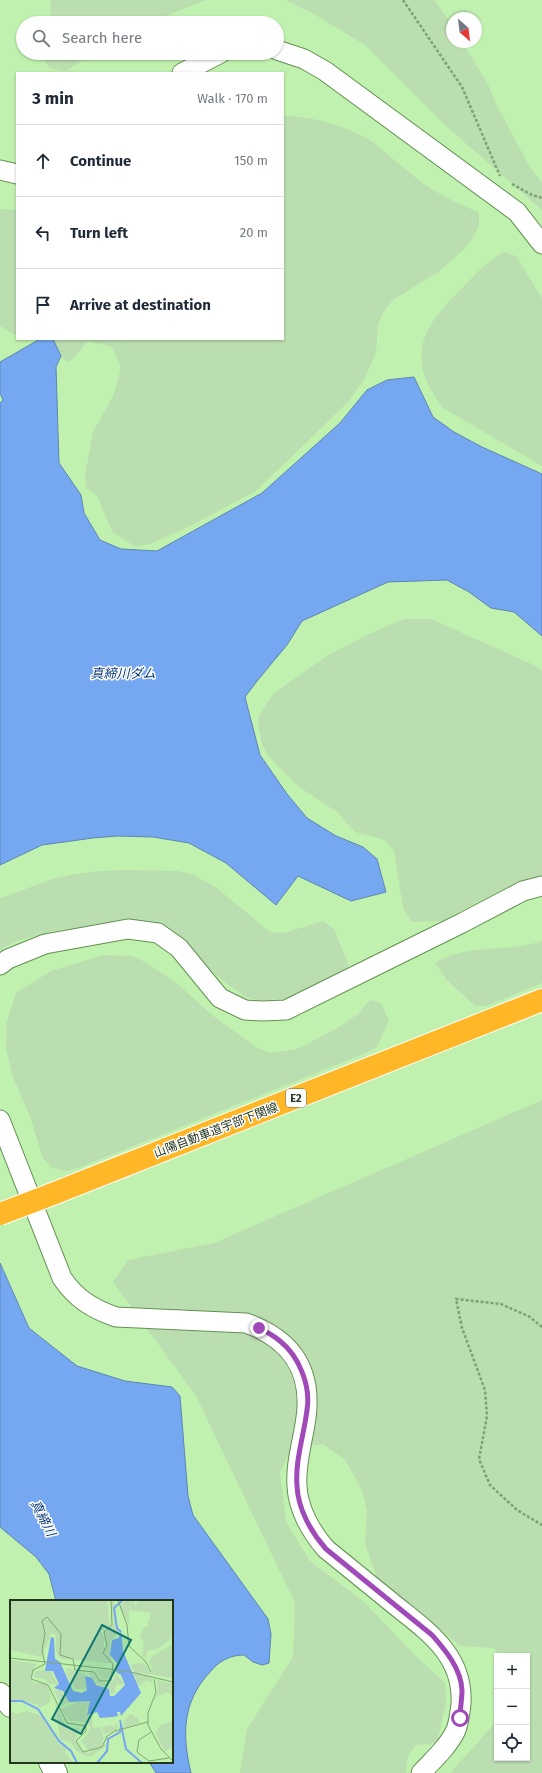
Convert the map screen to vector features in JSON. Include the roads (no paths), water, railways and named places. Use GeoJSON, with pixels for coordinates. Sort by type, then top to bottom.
{"type":"FeatureCollection","features":[{"type":"Feature","properties":{"kind":"highway","name":"山陽自動車道宇部下関線"},"geometry":{"type":"LineString","coordinates":[[0,1214],[542,1000]]}},
{"type":"Feature","properties":{"kind":"street"},"geometry":{"type":"LineString","coordinates":[[284,52],[304,59],[324,71],[517,212],[542,244]]}},
{"type":"Feature","properties":{"kind":"street"},"geometry":{"type":"LineString","coordinates":[[184,72],[207,60]]}},
{"type":"Feature","properties":{"kind":"street"},"geometry":{"type":"LineString","coordinates":[[0,170],[16,174]]}},
{"type":"Feature","properties":{"kind":"street"},"geometry":{"type":"LineString","coordinates":[[0,964],[8,959],[45,944],[128,929],[158,933],[179,948],[220,998],[245,1010],[286,1010],[462,923],[523,891],[542,886]]}},
{"type":"Feature","properties":{"kind":"street"},"geometry":{"type":"LineString","coordinates":[[0,1120],[62,1278],[69,1289],[81,1300],[96,1310],[116,1317],[246,1323],[271,1334],[280,1340],[292,1353],[304,1375],[307,1392],[308,1408],[297,1466],[296,1487],[309,1525],[315,1536],[326,1549],[432,1635],[451,1659],[462,1689],[460,1718],[455,1731],[445,1746],[421,1773]]}},
{"type":"Feature","properties":{"kind":"street"},"geometry":{"type":"LineString","coordinates":[[0,1694],[10,1705]]}},
{"type":"Feature","properties":{"kind":"street"},"geometry":{"type":"LineString","coordinates":[[51,1763],[56,1773]]}},
{"type":"Feature","properties":{"kind":"water","name":"真締川ダム"},"geometry":{"type":"Polygon","coordinates":[[[38,340],[53,340],[61,356],[56,367],[59,463],[81,495],[84,513],[100,540],[121,549],[157,551],[262,493],[340,423],[367,390],[387,380],[414,377],[433,417],[454,432],[482,447],[542,474],[542,636],[514,612],[491,608],[469,592],[447,580],[388,582],[302,621],[287,645],[245,697],[260,755],[287,794],[307,818],[336,836],[363,847],[377,859],[386,892],[351,901],[298,876],[276,905],[226,863],[189,843],[153,837],[117,836],[42,845],[0,865],[0,403],[3,400],[0,393],[0,362],[38,340]]]}},
{"type":"Feature","properties":{"kind":"water","name":"真締川"},"geometry":{"type":"Polygon","coordinates":[[[0,1263],[29,1328],[77,1366],[125,1381],[172,1387],[180,1396],[188,1496],[193,1515],[268,1619],[271,1634],[269,1663],[262,1665],[253,1662],[244,1655],[229,1657],[213,1668],[194,1695],[189,1707],[186,1732],[186,1745],[191,1773],[156,1773],[150,1763],[173,1763],[173,1600],[56,1600],[49,1574],[36,1557],[0,1527],[0,1263]]]}}]}
